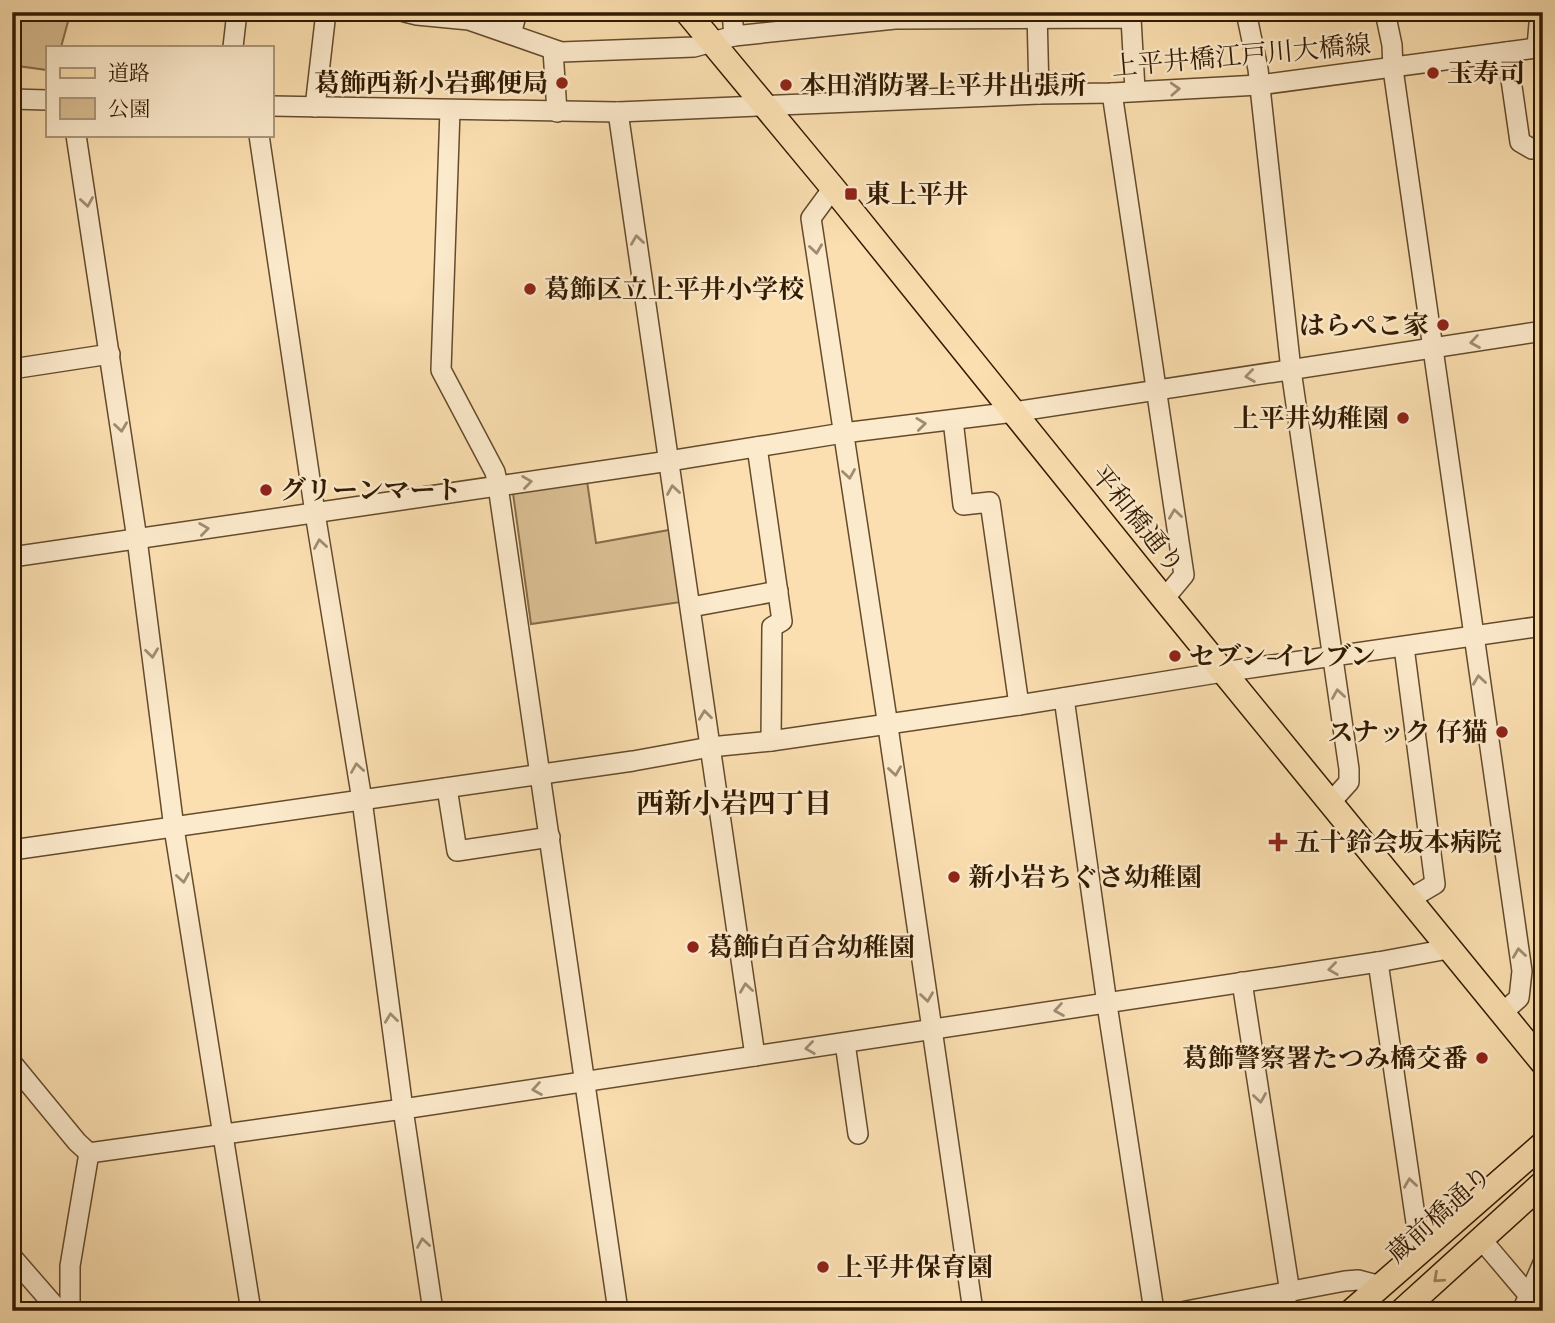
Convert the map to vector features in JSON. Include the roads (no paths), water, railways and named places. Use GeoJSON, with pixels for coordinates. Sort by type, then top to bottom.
{"type":"FeatureCollection","features":[{"type":"Feature","properties":{"kind":"main road","name":"平和橋通り"},"geometry":{"type":"LineString","coordinates":[[687,12],[723,39],[764,106],[1408,901],[1543,1063]]}},
{"type":"Feature","properties":{"kind":"main road"},"geometry":{"type":"LineString","coordinates":[[1352,1311],[1543,1144]]}},
{"type":"Feature","properties":{"kind":"main road","name":"蔵前橋通り"},"geometry":{"type":"LineString","coordinates":[[1375,1311],[1543,1163]]}},
{"type":"Feature","properties":{"kind":"main road"},"geometry":{"type":"LineString","coordinates":[[1402,1311],[1543,1183]]}},
{"type":"Feature","properties":{"kind":"street"},"geometry":{"type":"LineString","coordinates":[[233,46],[237,12]]}},
{"type":"Feature","properties":{"kind":"street"},"geometry":{"type":"LineString","coordinates":[[315,107],[326,12]]}},
{"type":"Feature","properties":{"kind":"street"},"geometry":{"type":"LineString","coordinates":[[511,34],[517,12]]}},
{"type":"Feature","properties":{"kind":"street"},"geometry":{"type":"LineString","coordinates":[[723,39],[732,12]]}},
{"type":"Feature","properties":{"kind":"street"},"geometry":{"type":"LineString","coordinates":[[1246,12],[1259,85],[1291,370],[1349,782],[1330,803]]}},
{"type":"Feature","properties":{"kind":"street"},"geometry":{"type":"LineString","coordinates":[[1385,12],[1392,45],[1392,69],[1522,980],[1520,998],[1502,1013]]}},
{"type":"Feature","properties":{"kind":"street"},"geometry":{"type":"LineString","coordinates":[[1540,12],[1540,47]]}},
{"type":"Feature","properties":{"kind":"street"},"geometry":{"type":"LineString","coordinates":[[413,13],[469,20],[561,52],[694,47],[723,39],[895,19],[1037,16],[1131,18],[1135,90]]}},
{"type":"Feature","properties":{"kind":"street"},"geometry":{"type":"LineString","coordinates":[[1037,16],[1039,94]]}},
{"type":"Feature","properties":{"kind":"street","name":"上平井橋江戸川大橋線"},"geometry":{"type":"LineString","coordinates":[[273,106],[618,112],[1112,93],[1259,85],[1540,47]]}},
{"type":"Feature","properties":{"kind":"street"},"geometry":{"type":"LineString","coordinates":[[554,50],[557,112]]}},
{"type":"Feature","properties":{"kind":"street"},"geometry":{"type":"LineString","coordinates":[[1507,52],[1520,142],[1532,149],[1543,148]]}},
{"type":"Feature","properties":{"kind":"street"},"geometry":{"type":"LineString","coordinates":[[1112,93],[1184,575],[1164,599]]}},
{"type":"Feature","properties":{"kind":"street"},"geometry":{"type":"LineString","coordinates":[[12,99],[46,100]]}},
{"type":"Feature","properties":{"kind":"street"},"geometry":{"type":"LineString","coordinates":[[450,110],[441,370],[495,472],[498,486],[618,1311]]}},
{"type":"Feature","properties":{"kind":"street"},"geometry":{"type":"LineString","coordinates":[[618,112],[726,841],[755,1056]]}},
{"type":"Feature","properties":{"kind":"street"},"geometry":{"type":"LineString","coordinates":[[76,136],[137,539],[174,828],[251,1311]]}},
{"type":"Feature","properties":{"kind":"street"},"geometry":{"type":"LineString","coordinates":[[259,136],[315,513],[362,800],[402,1109],[433,1311]]}},
{"type":"Feature","properties":{"kind":"street"},"geometry":{"type":"LineString","coordinates":[[833,188],[811,218],[972,1311]]}},
{"type":"Feature","properties":{"kind":"street"},"geometry":{"type":"LineString","coordinates":[[12,557],[843,433],[1014,412],[1543,331]]}},
{"type":"Feature","properties":{"kind":"street"},"geometry":{"type":"LineString","coordinates":[[12,369],[110,354]]}},
{"type":"Feature","properties":{"kind":"street"},"geometry":{"type":"LineString","coordinates":[[953,420],[963,505],[990,502],[1019,705]]}},
{"type":"Feature","properties":{"kind":"street"},"geometry":{"type":"LineString","coordinates":[[757,447],[782,621],[772,627],[771,741]]}},
{"type":"Feature","properties":{"kind":"street"},"geometry":{"type":"LineString","coordinates":[[691,607],[778,591]]}},
{"type":"Feature","properties":{"kind":"street"},"geometry":{"type":"LineString","coordinates":[[12,850],[633,761],[710,747],[771,741],[887,722],[1019,705],[1223,672],[1543,626]]}},
{"type":"Feature","properties":{"kind":"street"},"geometry":{"type":"LineString","coordinates":[[1404,647],[1435,884],[1408,901]]}},
{"type":"Feature","properties":{"kind":"street"},"geometry":{"type":"LineString","coordinates":[[1064,698],[1154,1311]]}},
{"type":"Feature","properties":{"kind":"street"},"geometry":{"type":"LineString","coordinates":[[447,788],[457,851],[550,837]]}},
{"type":"Feature","properties":{"kind":"street"},"geometry":{"type":"LineString","coordinates":[[89,1153],[932,1030],[1448,949]]}},
{"type":"Feature","properties":{"kind":"street"},"geometry":{"type":"LineString","coordinates":[[1378,962],[1420,1251]]}},
{"type":"Feature","properties":{"kind":"street"},"geometry":{"type":"LineString","coordinates":[[1242,982],[1290,1293]]}},
{"type":"Feature","properties":{"kind":"street"},"geometry":{"type":"LineString","coordinates":[[845,1043],[858,1134]]}},
{"type":"Feature","properties":{"kind":"street"},"geometry":{"type":"LineString","coordinates":[[13,1060],[77,1142],[89,1153]]}},
{"type":"Feature","properties":{"kind":"street"},"geometry":{"type":"LineString","coordinates":[[70,1311],[69,1266],[89,1153]]}},
{"type":"Feature","properties":{"kind":"street"},"geometry":{"type":"LineString","coordinates":[[1481,1239],[1525,1302],[1542,1311]]}},
{"type":"Feature","properties":{"kind":"street"},"geometry":{"type":"LineString","coordinates":[[12,1257],[60,1311]]}},
{"type":"Feature","properties":{"kind":"street"},"geometry":{"type":"LineString","coordinates":[[1525,1302],[1543,1263]]}},
{"type":"Feature","properties":{"kind":"street"},"geometry":{"type":"LineString","coordinates":[[1186,1311],[1345,1281],[1358,1280],[1381,1286]]}},
{"type":"Feature","properties":{"kind":"place","name":"玉寿司"},"geometry":{"type":"Point","coordinates":[1433,73]}},
{"type":"Feature","properties":{"kind":"place","name":"葛飾西新小岩郵便局"},"geometry":{"type":"Point","coordinates":[562,83]}},
{"type":"Feature","properties":{"kind":"place","name":"本田消防署上平井出張所"},"geometry":{"type":"Point","coordinates":[786,85]}},
{"type":"Feature","properties":{"kind":"place","name":"東上平井"},"geometry":{"type":"Point","coordinates":[851,194]}},
{"type":"Feature","properties":{"kind":"place","name":"葛飾区立上平井小学校"},"geometry":{"type":"Point","coordinates":[530,289]}},
{"type":"Feature","properties":{"kind":"place","name":"はらぺこ家"},"geometry":{"type":"Point","coordinates":[1443,325]}},
{"type":"Feature","properties":{"kind":"place","name":"上平井幼稚園"},"geometry":{"type":"Point","coordinates":[1403,418]}},
{"type":"Feature","properties":{"kind":"place","name":"グリーンマート"},"geometry":{"type":"Point","coordinates":[266,490]}},
{"type":"Feature","properties":{"kind":"place","name":"セブン-イレブン"},"geometry":{"type":"Point","coordinates":[1175,656]}},
{"type":"Feature","properties":{"kind":"place","name":"スナック 仔猫"},"geometry":{"type":"Point","coordinates":[1502,732]}},
{"type":"Feature","properties":{"kind":"place","name":"五十鈴会坂本病院"},"geometry":{"type":"Point","coordinates":[1278,842]}},
{"type":"Feature","properties":{"kind":"place","name":"新小岩ちぐさ幼稚園"},"geometry":{"type":"Point","coordinates":[954,877]}},
{"type":"Feature","properties":{"kind":"place","name":"葛飾白百合幼稚園"},"geometry":{"type":"Point","coordinates":[693,947]}},
{"type":"Feature","properties":{"kind":"place","name":"葛飾警察署たつみ橋交番"},"geometry":{"type":"Point","coordinates":[1482,1058]}},
{"type":"Feature","properties":{"kind":"place","name":"上平井保育園"},"geometry":{"type":"Point","coordinates":[823,1267]}},
{"type":"Feature","properties":{"kind":"district","name":"西新小岩四丁目"},"geometry":{"type":"Point","coordinates":[734,803]}}]}
